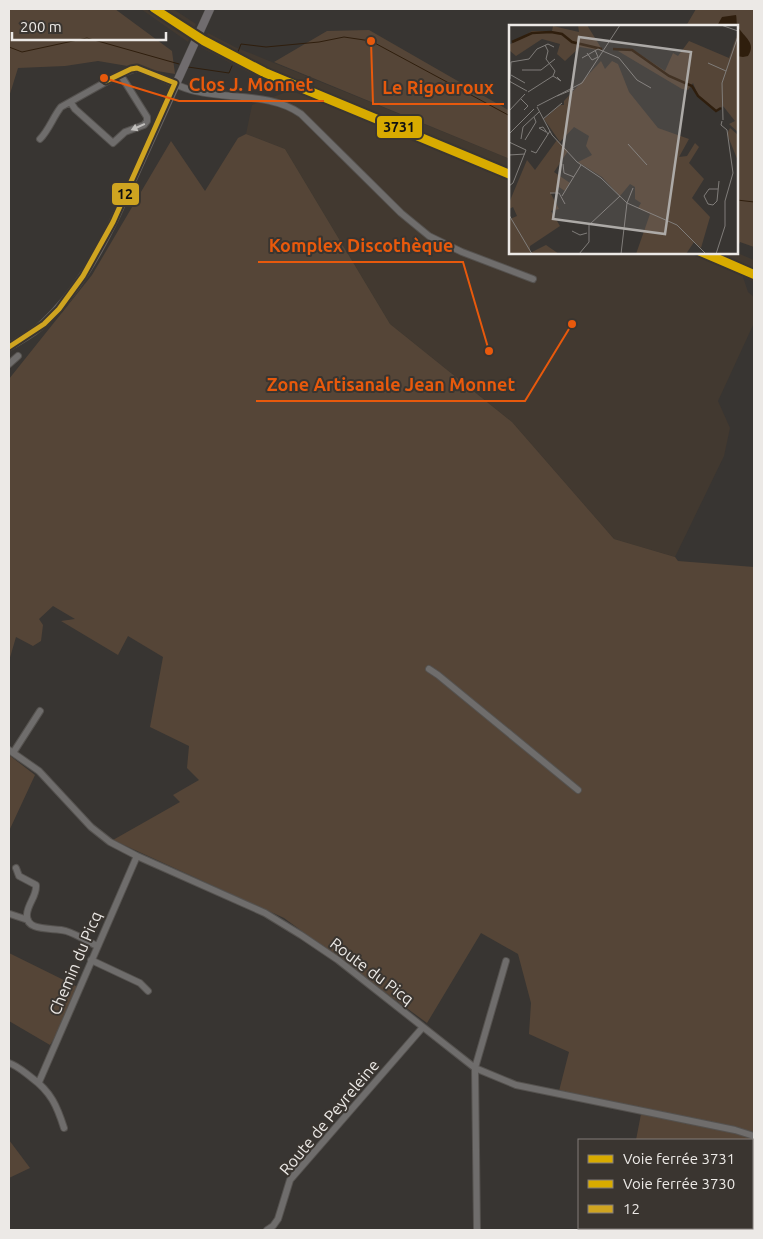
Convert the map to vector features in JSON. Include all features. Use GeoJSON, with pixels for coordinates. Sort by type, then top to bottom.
{"type":"FeatureCollection","features":[{"type":"Feature","properties":{"kind":"main road"},"geometry":{"type":"LineString","coordinates":[[9,347],[43,325],[62,305],[87,271],[113,222],[210,9]]}},
{"type":"Feature","properties":{"kind":"street"},"geometry":{"type":"LineString","coordinates":[[40,139],[61,107],[120,74],[137,68],[191,90],[272,101],[289,106],[301,114],[401,214],[430,236],[462,252],[533,278]]}},
{"type":"Feature","properties":{"kind":"street"},"geometry":{"type":"LineString","coordinates":[[71,103],[74,109],[113,143],[125,132],[144,125],[147,121],[146,117],[120,74]]}},
{"type":"Feature","properties":{"kind":"street"},"geometry":{"type":"LineString","coordinates":[[9,364],[18,356]]}},
{"type":"Feature","properties":{"kind":"street"},"geometry":{"type":"LineString","coordinates":[[429,669],[578,790]]}},
{"type":"Feature","properties":{"kind":"street"},"geometry":{"type":"LineString","coordinates":[[11,752],[40,711]]}},
{"type":"Feature","properties":{"kind":"street","name":"Route du Picq"},"geometry":{"type":"LineString","coordinates":[[11,752],[39,772],[103,838],[137,856],[265,913],[284,924],[338,960],[476,1068],[516,1084],[735,1130],[754,1136]]}},
{"type":"Feature","properties":{"kind":"street","name":"Chemin du Picq"},"geometry":{"type":"LineString","coordinates":[[39,1082],[137,856]]}},
{"type":"Feature","properties":{"kind":"street"},"geometry":{"type":"LineString","coordinates":[[16,868],[19,876],[36,885],[37,891],[27,914],[28,920],[32,925],[64,930],[97,946]]}},
{"type":"Feature","properties":{"kind":"street"},"geometry":{"type":"LineString","coordinates":[[10,914],[28,920]]}},
{"type":"Feature","properties":{"kind":"street"},"geometry":{"type":"LineString","coordinates":[[91,960],[140,984],[148,991]]}},
{"type":"Feature","properties":{"kind":"street"},"geometry":{"type":"LineString","coordinates":[[477,1230],[476,1068],[506,961]]}},
{"type":"Feature","properties":{"kind":"street","name":"Route de Peyreleine"},"geometry":{"type":"LineString","coordinates":[[267,1230],[278,1219],[290,1180],[423,1027]]}},
{"type":"Feature","properties":{"kind":"street"},"geometry":{"type":"LineString","coordinates":[[9,1063],[18,1066],[39,1082],[56,1103],[64,1128]]}},
{"type":"Feature","properties":{"kind":"shaded area"},"geometry":{"type":"Polygon","coordinates":[[[9,9],[115,9],[172,51],[175,74],[98,61],[65,66],[18,68],[9,97],[9,9]]]}},
{"type":"Feature","properties":{"kind":"shaded area"},"geometry":{"type":"Polygon","coordinates":[[[141,9],[173,9],[196,24],[188,42],[141,9]]]}},
{"type":"Feature","properties":{"kind":"shaded area"},"geometry":{"type":"Polygon","coordinates":[[[696,9],[754,9],[754,247],[740,242],[738,247],[738,25],[687,25],[696,9]]]}},
{"type":"Feature","properties":{"kind":"shaded area"},"geometry":{"type":"Polygon","coordinates":[[[736,15],[737,25],[718,25],[722,17],[736,15]]]}},
{"type":"Feature","properties":{"kind":"shaded area"},"geometry":{"type":"Polygon","coordinates":[[[738,27],[749,40],[751,47],[748,56],[738,56],[738,27]]]}},
{"type":"Feature","properties":{"kind":"shaded area"},"geometry":{"type":"Polygon","coordinates":[[[369,30],[509,110],[509,159],[274,62],[327,31],[369,30]]]}},
{"type":"Feature","properties":{"kind":"shaded area"},"geometry":{"type":"Polygon","coordinates":[[[208,33],[235,47],[509,159],[509,254],[738,253],[754,260],[754,282],[743,277],[748,292],[754,297],[754,323],[718,401],[730,428],[724,456],[675,557],[614,539],[512,422],[390,324],[285,149],[246,134],[252,105],[289,91],[200,47],[208,33]]]}},
{"type":"Feature","properties":{"kind":"shaded area"},"geometry":{"type":"Polygon","coordinates":[[[246,134],[285,149],[390,324],[512,422],[614,539],[675,557],[678,561],[754,567],[754,1230],[618,1230],[753,1229],[753,1139],[636,1139],[641,1114],[559,1091],[569,1052],[529,1034],[531,1003],[518,954],[481,933],[427,1023],[284,918],[113,840],[180,802],[173,795],[199,780],[187,768],[189,746],[150,727],[163,657],[128,636],[118,655],[61,621],[75,619],[53,606],[39,619],[43,625],[41,641],[33,646],[16,637],[9,661],[9,379],[92,275],[171,141],[205,191],[238,138],[246,134]]]}},
{"type":"Feature","properties":{"kind":"shaded area"},"geometry":{"type":"Polygon","coordinates":[[[9,755],[35,775],[9,831],[9,755]]]}},
{"type":"Feature","properties":{"kind":"shaded area"},"geometry":{"type":"Polygon","coordinates":[[[9,953],[82,989],[78,1000],[50,1045],[9,1021],[9,953]]]}},
{"type":"Feature","properties":{"kind":"shaded area"},"geometry":{"type":"Polygon","coordinates":[[[9,1140],[30,1168],[9,1178],[9,1140]]]}},
{"type":"Feature","properties":{"kind":"waterway"},"geometry":{"type":"LineString","coordinates":[[238,52],[241,44],[266,47],[319,42],[344,37],[371,41],[509,115]]}},
{"type":"Feature","properties":{"kind":"waterway"},"geometry":{"type":"LineString","coordinates":[[9,47],[22,52],[87,38],[179,64]]}},
{"type":"Feature","properties":{"kind":"waterway"},"geometry":{"type":"LineString","coordinates":[[188,67],[229,73],[232,66]]}},
{"type":"Feature","properties":{"kind":"waterway"},"geometry":{"type":"LineString","coordinates":[[738,200],[754,202]]}},
{"type":"Feature","properties":{"kind":"rail line","name":"3730"},"geometry":{"type":"LineString","coordinates":[[153,9],[203,42],[264,74],[509,176]]}},
{"type":"Feature","properties":{"kind":"rail line","name":"3731"},"geometry":{"type":"LineString","coordinates":[[157,9],[204,39],[265,71],[509,173]]}},
{"type":"Feature","properties":{"kind":"rail line","name":"3730"},"geometry":{"type":"LineString","coordinates":[[703,254],[754,276]]}},
{"type":"Feature","properties":{"kind":"rail line","name":"3731"},"geometry":{"type":"LineString","coordinates":[[711,254],[754,273]]}},
{"type":"Feature","properties":{"kind":"transit line","name":"12"},"geometry":{"type":"LineString","coordinates":[[9,347],[44,324],[59,309],[83,276],[113,222],[175,83],[137,68],[106,81]]}},
{"type":"Feature","properties":{"kind":"place","name":"Le Rigouroux"},"geometry":{"type":"Point","coordinates":[371,41]}},
{"type":"Feature","properties":{"kind":"place","name":"Clos J. Monnet"},"geometry":{"type":"Point","coordinates":[104,78]}},
{"type":"Feature","properties":{"kind":"place","name":"Zone Artisanale Jean Monnet"},"geometry":{"type":"Point","coordinates":[572,324]}},
{"type":"Feature","properties":{"kind":"place","name":"Komplex Discothèque"},"geometry":{"type":"Point","coordinates":[489,351]}}]}
